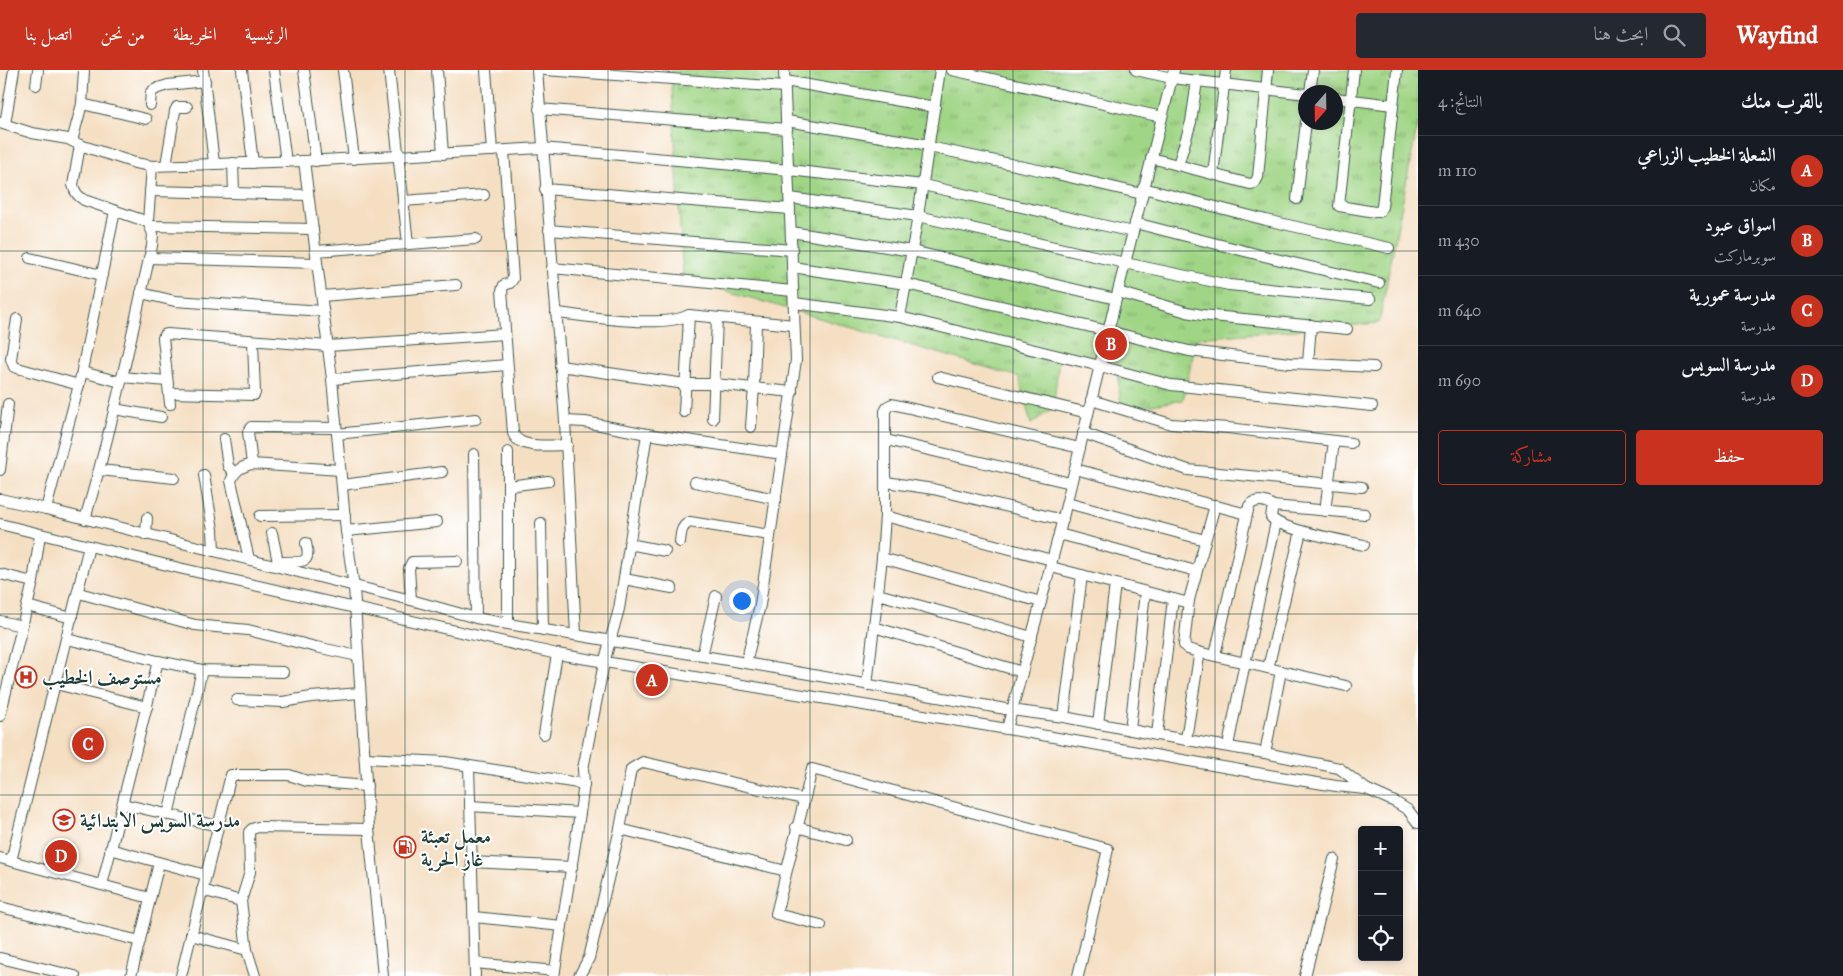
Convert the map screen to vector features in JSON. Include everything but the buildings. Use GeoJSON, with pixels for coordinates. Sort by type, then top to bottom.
{"type":"FeatureCollection","features":[{"type":"Feature","properties":{"kind":"street"},"geometry":{"type":"LineString","coordinates":[[14,70],[2,124],[32,133],[60,137],[152,166],[304,162],[542,148],[789,170],[923,185],[1134,227],[1379,283]]}},
{"type":"Feature","properties":{"kind":"street"},"geometry":{"type":"LineString","coordinates":[[36,85],[38,70]]}},
{"type":"Feature","properties":{"kind":"street"},"geometry":{"type":"LineString","coordinates":[[84,70],[73,185],[75,191],[84,200],[149,224],[313,229]]}},
{"type":"Feature","properties":{"kind":"street"},"geometry":{"type":"LineString","coordinates":[[203,70],[214,163]]}},
{"type":"Feature","properties":{"kind":"street"},"geometry":{"type":"LineString","coordinates":[[242,70],[253,162]]}},
{"type":"Feature","properties":{"kind":"street"},"geometry":{"type":"LineString","coordinates":[[274,70],[286,162]]}},
{"type":"Feature","properties":{"kind":"street"},"geometry":{"type":"LineString","coordinates":[[304,70],[316,161]]}},
{"type":"Feature","properties":{"kind":"street"},"geometry":{"type":"LineString","coordinates":[[343,70],[354,159]]}},
{"type":"Feature","properties":{"kind":"street"},"geometry":{"type":"LineString","coordinates":[[388,70],[408,244]]}},
{"type":"Feature","properties":{"kind":"street"},"geometry":{"type":"LineString","coordinates":[[437,70],[443,154]]}},
{"type":"Feature","properties":{"kind":"street"},"geometry":{"type":"LineString","coordinates":[[486,70],[492,151]]}},
{"type":"Feature","properties":{"kind":"street"},"geometry":{"type":"LineString","coordinates":[[537,70],[545,189],[566,421],[576,635]]}},
{"type":"Feature","properties":{"kind":"street"},"geometry":{"type":"LineString","coordinates":[[545,70],[785,84],[935,107]]}},
{"type":"Feature","properties":{"kind":"street"},"geometry":{"type":"LineString","coordinates":[[746,663],[760,605],[796,360],[784,70]]}},
{"type":"Feature","properties":{"kind":"street"},"geometry":{"type":"LineString","coordinates":[[900,317],[918,216],[940,70]]}},
{"type":"Feature","properties":{"kind":"street"},"geometry":{"type":"LineString","coordinates":[[952,70],[1162,117]]}},
{"type":"Feature","properties":{"kind":"street"},"geometry":{"type":"LineString","coordinates":[[1136,70],[1173,74],[1197,81],[1298,93]]}},
{"type":"Feature","properties":{"kind":"street"},"geometry":{"type":"LineString","coordinates":[[1213,174],[1226,70]]}},
{"type":"Feature","properties":{"kind":"street"},"geometry":{"type":"LineString","coordinates":[[1151,158],[1250,184],[1255,183],[1258,177],[1268,70]]}},
{"type":"Feature","properties":{"kind":"street"},"geometry":{"type":"LineString","coordinates":[[1311,85],[1313,70]]}},
{"type":"Feature","properties":{"kind":"street"},"geometry":{"type":"LineString","coordinates":[[1354,70],[1339,206],[1375,212],[1379,212],[1382,207],[1397,70]]}},
{"type":"Feature","properties":{"kind":"street"},"geometry":{"type":"LineString","coordinates":[[1007,729],[1063,520],[1108,331],[1173,74]]}},
{"type":"Feature","properties":{"kind":"street"},"geometry":{"type":"LineString","coordinates":[[150,105],[151,92],[158,88],[205,81]]}},
{"type":"Feature","properties":{"kind":"street"},"geometry":{"type":"LineString","coordinates":[[1178,165],[1191,122],[1197,81]]}},
{"type":"Feature","properties":{"kind":"street"},"geometry":{"type":"LineString","coordinates":[[1343,99],[1393,105]]}},
{"type":"Feature","properties":{"kind":"street"},"geometry":{"type":"LineString","coordinates":[[82,104],[146,119]]}},
{"type":"Feature","properties":{"kind":"street"},"geometry":{"type":"LineString","coordinates":[[166,165],[175,110],[177,107],[187,107]]}},
{"type":"Feature","properties":{"kind":"street"},"geometry":{"type":"LineString","coordinates":[[539,109],[787,125],[929,146],[1143,191],[1389,248]]}},
{"type":"Feature","properties":{"kind":"street"},"geometry":{"type":"LineString","coordinates":[[1297,198],[1305,130]]}},
{"type":"Feature","properties":{"kind":"street"},"geometry":{"type":"LineString","coordinates":[[504,151],[513,279],[510,283],[504,285],[502,290],[513,433],[515,439],[523,444],[567,445]]}},
{"type":"Feature","properties":{"kind":"street"},"geometry":{"type":"LineString","coordinates":[[304,162],[332,379],[346,531],[354,587],[369,829],[383,976]]}},
{"type":"Feature","properties":{"kind":"street"},"geometry":{"type":"LineString","coordinates":[[233,163],[234,193]]}},
{"type":"Feature","properties":{"kind":"street"},"geometry":{"type":"LineString","coordinates":[[86,519],[100,470],[149,258],[153,234],[149,224],[152,166]]}},
{"type":"Feature","properties":{"kind":"street"},"geometry":{"type":"LineString","coordinates":[[545,189],[790,209]]}},
{"type":"Feature","properties":{"kind":"street"},"geometry":{"type":"LineString","coordinates":[[150,191],[308,195]]}},
{"type":"Feature","properties":{"kind":"street"},"geometry":{"type":"LineString","coordinates":[[403,201],[484,194]]}},
{"type":"Feature","properties":{"kind":"street"},"geometry":{"type":"LineString","coordinates":[[790,198],[918,216],[1229,285],[1370,299]]}},
{"type":"Feature","properties":{"kind":"street"},"geometry":{"type":"LineString","coordinates":[[46,509],[79,385],[115,211]]}},
{"type":"Feature","properties":{"kind":"street"},"geometry":{"type":"LineString","coordinates":[[549,230],[792,250]]}},
{"type":"Feature","properties":{"kind":"street"},"geometry":{"type":"LineString","coordinates":[[791,232],[912,251],[1195,314],[1347,329]]}},
{"type":"Feature","properties":{"kind":"street"},"geometry":{"type":"LineString","coordinates":[[316,251],[476,239]]}},
{"type":"Feature","properties":{"kind":"street"},"geometry":{"type":"LineString","coordinates":[[30,258],[102,275]]}},
{"type":"Feature","properties":{"kind":"street"},"geometry":{"type":"LineString","coordinates":[[149,258],[317,263]]}},
{"type":"Feature","properties":{"kind":"street"},"geometry":{"type":"LineString","coordinates":[[792,267],[906,284],[1189,351],[1308,363],[1374,367]]}},
{"type":"Feature","properties":{"kind":"street"},"geometry":{"type":"LineString","coordinates":[[552,268],[793,291]]}},
{"type":"Feature","properties":{"kind":"street"},"geometry":{"type":"LineString","coordinates":[[322,296],[456,285]]}},
{"type":"Feature","properties":{"kind":"street"},"geometry":{"type":"LineString","coordinates":[[141,293],[175,301],[323,311]]}},
{"type":"Feature","properties":{"kind":"street"},"geometry":{"type":"LineString","coordinates":[[794,303],[900,317],[1171,385],[1372,406]]}},
{"type":"Feature","properties":{"kind":"street"},"geometry":{"type":"LineString","coordinates":[[556,313],[655,322],[678,319],[689,315],[794,325]]}},
{"type":"Feature","properties":{"kind":"street"},"geometry":{"type":"LineString","coordinates":[[684,412],[689,315]]}},
{"type":"Feature","properties":{"kind":"street"},"geometry":{"type":"LineString","coordinates":[[713,419],[718,318]]}},
{"type":"Feature","properties":{"kind":"street"},"geometry":{"type":"LineString","coordinates":[[17,319],[11,359],[14,367],[79,385]]}},
{"type":"Feature","properties":{"kind":"street"},"geometry":{"type":"LineString","coordinates":[[751,427],[756,322]]}},
{"type":"Feature","properties":{"kind":"street"},"geometry":{"type":"LineString","coordinates":[[1308,363],[1311,325]]}},
{"type":"Feature","properties":{"kind":"street"},"geometry":{"type":"LineString","coordinates":[[170,404],[162,338],[164,335],[328,346],[505,334]]}},
{"type":"Feature","properties":{"kind":"street"},"geometry":{"type":"LineString","coordinates":[[169,393],[252,396],[255,393],[253,342]]}},
{"type":"Feature","properties":{"kind":"street"},"geometry":{"type":"LineString","coordinates":[[332,379],[508,365]]}},
{"type":"Feature","properties":{"kind":"street"},"geometry":{"type":"LineString","coordinates":[[560,366],[685,384],[715,384],[792,392]]}},
{"type":"Feature","properties":{"kind":"street"},"geometry":{"type":"LineString","coordinates":[[82,372],[121,380],[167,381]]}},
{"type":"Feature","properties":{"kind":"street"},"geometry":{"type":"LineString","coordinates":[[938,377],[1088,413]]}},
{"type":"Feature","properties":{"kind":"street"},"geometry":{"type":"LineString","coordinates":[[1091,400],[1171,424],[1228,428],[1350,443]]}},
{"type":"Feature","properties":{"kind":"street"},"geometry":{"type":"LineString","coordinates":[[0,470],[8,404]]}},
{"type":"Feature","properties":{"kind":"street"},"geometry":{"type":"LineString","coordinates":[[867,685],[886,516],[885,411],[888,406],[892,404],[1080,448]]}},
{"type":"Feature","properties":{"kind":"street"},"geometry":{"type":"LineString","coordinates":[[114,409],[161,417]]}},
{"type":"Feature","properties":{"kind":"street"},"geometry":{"type":"LineString","coordinates":[[252,464],[248,432],[251,427],[337,431],[476,419]]}},
{"type":"Feature","properties":{"kind":"street"},"geometry":{"type":"LineString","coordinates":[[566,421],[585,422],[647,434],[782,454]]}},
{"type":"Feature","properties":{"kind":"street"},"geometry":{"type":"LineString","coordinates":[[1084,433],[1182,469],[1362,487]]}},
{"type":"Feature","properties":{"kind":"street"},"geometry":{"type":"LineString","coordinates":[[475,964],[554,973],[580,813],[584,784],[583,769],[604,662],[619,609],[647,434]]}},
{"type":"Feature","properties":{"kind":"street"},"geometry":{"type":"LineString","coordinates":[[224,439],[228,466],[234,473]]}},
{"type":"Feature","properties":{"kind":"street"},"geometry":{"type":"LineString","coordinates":[[886,440],[1071,484]]}},
{"type":"Feature","properties":{"kind":"street"},"geometry":{"type":"LineString","coordinates":[[1325,510],[1334,441]]}},
{"type":"Feature","properties":{"kind":"street"},"geometry":{"type":"LineString","coordinates":[[508,452],[508,624]]}},
{"type":"Feature","properties":{"kind":"street"},"geometry":{"type":"LineString","coordinates":[[474,454],[476,618]]}},
{"type":"Feature","properties":{"kind":"street"},"geometry":{"type":"LineString","coordinates":[[249,559],[231,481],[234,473],[241,467],[252,464],[340,470]]}},
{"type":"Feature","properties":{"kind":"street"},"geometry":{"type":"LineString","coordinates":[[1075,469],[1247,514]]}},
{"type":"Feature","properties":{"kind":"street"},"geometry":{"type":"LineString","coordinates":[[100,470],[174,478]]}},
{"type":"Feature","properties":{"kind":"street"},"geometry":{"type":"LineString","coordinates":[[342,485],[442,472]]}},
{"type":"Feature","properties":{"kind":"street"},"geometry":{"type":"LineString","coordinates":[[204,475],[213,530],[214,550]]}},
{"type":"Feature","properties":{"kind":"street"},"geometry":{"type":"LineString","coordinates":[[508,486],[548,482]]}},
{"type":"Feature","properties":{"kind":"street"},"geometry":{"type":"LineString","coordinates":[[695,482],[776,499]]}},
{"type":"Feature","properties":{"kind":"street"},"geometry":{"type":"LineString","coordinates":[[886,482],[933,489],[1063,520]]}},
{"type":"Feature","properties":{"kind":"street"},"geometry":{"type":"LineString","coordinates":[[0,500],[46,509],[278,565],[354,587],[476,618],[1012,710],[1064,717],[1339,768],[1366,789],[1408,810],[1418,823]]}},
{"type":"Feature","properties":{"kind":"street"},"geometry":{"type":"LineString","coordinates":[[1215,655],[1247,514],[1252,502],[1270,503],[1273,506],[1365,514]]}},
{"type":"Feature","properties":{"kind":"street"},"geometry":{"type":"LineString","coordinates":[[1067,503],[1205,540]]}},
{"type":"Feature","properties":{"kind":"street"},"geometry":{"type":"LineString","coordinates":[[1184,645],[1189,600],[1215,505]]}},
{"type":"Feature","properties":{"kind":"street"},"geometry":{"type":"LineString","coordinates":[[1273,506],[1271,516],[1276,522],[1364,545]]}},
{"type":"Feature","properties":{"kind":"street"},"geometry":{"type":"LineString","coordinates":[[260,516],[345,515]]}},
{"type":"Feature","properties":{"kind":"street"},"geometry":{"type":"LineString","coordinates":[[886,516],[1051,563],[1082,575],[1182,602],[1189,600]]}},
{"type":"Feature","properties":{"kind":"street"},"geometry":{"type":"LineString","coordinates":[[146,534],[147,518]]}},
{"type":"Feature","properties":{"kind":"street"},"geometry":{"type":"LineString","coordinates":[[346,531],[437,522]]}},
{"type":"Feature","properties":{"kind":"street"},"geometry":{"type":"LineString","coordinates":[[680,542],[682,528],[690,522],[770,535]]}},
{"type":"Feature","properties":{"kind":"street"},"geometry":{"type":"LineString","coordinates":[[1228,746],[1276,522]]}},
{"type":"Feature","properties":{"kind":"street"},"geometry":{"type":"LineString","coordinates":[[541,523],[543,630]]}},
{"type":"Feature","properties":{"kind":"street"},"geometry":{"type":"LineString","coordinates":[[0,524],[356,609],[557,654],[1336,786],[1366,789]]}},
{"type":"Feature","properties":{"kind":"street"},"geometry":{"type":"LineString","coordinates":[[1268,668],[1301,530]]}},
{"type":"Feature","properties":{"kind":"street"},"geometry":{"type":"LineString","coordinates":[[272,533],[278,565]]}},
{"type":"Feature","properties":{"kind":"street"},"geometry":{"type":"LineString","coordinates":[[1059,534],[1196,571]]}},
{"type":"Feature","properties":{"kind":"street"},"geometry":{"type":"LineString","coordinates":[[0,716],[33,582],[40,535]]}},
{"type":"Feature","properties":{"kind":"street"},"geometry":{"type":"LineString","coordinates":[[278,565],[306,559],[306,543]]}},
{"type":"Feature","properties":{"kind":"street"},"geometry":{"type":"LineString","coordinates":[[629,544],[665,551]]}},
{"type":"Feature","properties":{"kind":"street"},"geometry":{"type":"LineString","coordinates":[[11,861],[89,546]]}},
{"type":"Feature","properties":{"kind":"street"},"geometry":{"type":"LineString","coordinates":[[882,558],[1041,602]]}},
{"type":"Feature","properties":{"kind":"street"},"geometry":{"type":"LineString","coordinates":[[411,600],[409,568],[412,562],[457,561]]}},
{"type":"Feature","properties":{"kind":"street"},"geometry":{"type":"LineString","coordinates":[[0,574],[33,582]]}},
{"type":"Feature","properties":{"kind":"street"},"geometry":{"type":"LineString","coordinates":[[1064,717],[1082,575]]}},
{"type":"Feature","properties":{"kind":"street"},"geometry":{"type":"LineString","coordinates":[[624,579],[672,588]]}},
{"type":"Feature","properties":{"kind":"street"},"geometry":{"type":"LineString","coordinates":[[1098,724],[1115,584]]}},
{"type":"Feature","properties":{"kind":"street"},"geometry":{"type":"LineString","coordinates":[[1130,730],[1145,592]]}},
{"type":"Feature","properties":{"kind":"street"},"geometry":{"type":"LineString","coordinates":[[78,593],[195,625],[248,630],[316,648],[358,656]]}},
{"type":"Feature","properties":{"kind":"street"},"geometry":{"type":"LineString","coordinates":[[878,594],[1032,637]]}},
{"type":"Feature","properties":{"kind":"street"},"geometry":{"type":"LineString","coordinates":[[702,656],[716,596]]}},
{"type":"Feature","properties":{"kind":"street"},"geometry":{"type":"LineString","coordinates":[[1157,735],[1172,599]]}},
{"type":"Feature","properties":{"kind":"street"},"geometry":{"type":"LineString","coordinates":[[27,606],[72,618]]}},
{"type":"Feature","properties":{"kind":"street"},"geometry":{"type":"LineString","coordinates":[[0,621],[22,626]]}},
{"type":"Feature","properties":{"kind":"street"},"geometry":{"type":"LineString","coordinates":[[874,627],[1022,672]]}},
{"type":"Feature","properties":{"kind":"street"},"geometry":{"type":"LineString","coordinates":[[67,638],[202,670],[283,672]]}},
{"type":"Feature","properties":{"kind":"street"},"geometry":{"type":"LineString","coordinates":[[1167,647],[1178,648],[1184,645]]}},
{"type":"Feature","properties":{"kind":"street"},"geometry":{"type":"LineString","coordinates":[[1184,645],[1188,649],[1202,654],[1215,655],[1346,686]]}},
{"type":"Feature","properties":{"kind":"street"},"geometry":{"type":"LineString","coordinates":[[544,734],[557,654]]}},
{"type":"Feature","properties":{"kind":"street"},"geometry":{"type":"LineString","coordinates":[[1186,739],[1199,657],[1202,654]]}},
{"type":"Feature","properties":{"kind":"street"},"geometry":{"type":"LineString","coordinates":[[102,885],[158,661]]}},
{"type":"Feature","properties":{"kind":"street"},"geometry":{"type":"LineString","coordinates":[[168,815],[202,670]]}},
{"type":"Feature","properties":{"kind":"street"},"geometry":{"type":"LineString","coordinates":[[1265,753],[1281,671]]}},
{"type":"Feature","properties":{"kind":"street"},"geometry":{"type":"LineString","coordinates":[[56,684],[147,707]]}},
{"type":"Feature","properties":{"kind":"street"},"geometry":{"type":"LineString","coordinates":[[238,700],[283,702],[311,697],[360,693]]}},
{"type":"Feature","properties":{"kind":"street"},"geometry":{"type":"LineString","coordinates":[[365,758],[444,762],[584,784]]}},
{"type":"Feature","properties":{"kind":"street"},"geometry":{"type":"LineString","coordinates":[[579,976],[590,958],[632,769],[643,762],[803,798]]}},
{"type":"Feature","properties":{"kind":"street"},"geometry":{"type":"LineString","coordinates":[[469,766],[475,976]]}},
{"type":"Feature","properties":{"kind":"street"},"geometry":{"type":"LineString","coordinates":[[1336,786],[1339,768]]}},
{"type":"Feature","properties":{"kind":"street"},"geometry":{"type":"LineString","coordinates":[[821,925],[776,914],[803,798],[812,769],[1108,848],[1078,976]]}},
{"type":"Feature","properties":{"kind":"street"},"geometry":{"type":"LineString","coordinates":[[181,976],[230,774],[289,775],[307,781],[366,786]]}},
{"type":"Feature","properties":{"kind":"street"},"geometry":{"type":"LineString","coordinates":[[123,804],[218,826]]}},
{"type":"Feature","properties":{"kind":"street"},"geometry":{"type":"LineString","coordinates":[[470,806],[580,813]]}},
{"type":"Feature","properties":{"kind":"street"},"geometry":{"type":"LineString","coordinates":[[255,976],[247,950],[241,901],[250,872],[249,832],[258,826],[369,829]]}},
{"type":"Feature","properties":{"kind":"street"},"geometry":{"type":"LineString","coordinates":[[796,827],[846,840]]}},
{"type":"Feature","properties":{"kind":"street"},"geometry":{"type":"LineString","coordinates":[[620,829],[786,871]]}},
{"type":"Feature","properties":{"kind":"street"},"geometry":{"type":"LineString","coordinates":[[110,849],[206,876]]}},
{"type":"Feature","properties":{"kind":"street"},"geometry":{"type":"LineString","coordinates":[[0,858],[150,898]]}},
{"type":"Feature","properties":{"kind":"street"},"geometry":{"type":"LineString","coordinates":[[1305,976],[1334,859]]}},
{"type":"Feature","properties":{"kind":"street"},"geometry":{"type":"LineString","coordinates":[[472,862],[572,867]]}},
{"type":"Feature","properties":{"kind":"street"},"geometry":{"type":"LineString","coordinates":[[131,976],[159,863]]}},
{"type":"Feature","properties":{"kind":"street"},"geometry":{"type":"LineString","coordinates":[[202,890],[241,901]]}},
{"type":"Feature","properties":{"kind":"street"},"geometry":{"type":"LineString","coordinates":[[0,907],[140,941]]}},
{"type":"Feature","properties":{"kind":"street"},"geometry":{"type":"LineString","coordinates":[[474,917],[562,926]]}},
{"type":"Feature","properties":{"kind":"street"},"geometry":{"type":"LineString","coordinates":[[191,935],[247,950]]}},
{"type":"Feature","properties":{"kind":"street"},"geometry":{"type":"LineString","coordinates":[[0,958],[75,976]]}},
{"type":"Feature","properties":{"kind":"green space"},"geometry":{"type":"Polygon","coordinates":[[[671,70],[1418,70],[1418,122],[1379,323],[1197,338],[1183,400],[1121,410],[1117,362],[1060,351],[1053,408],[1031,424],[1019,377],[683,278],[671,70]]]}},
{"type":"Feature","properties":{"kind":"place","name":"اسواق عبود"},"geometry":{"type":"Point","coordinates":[1111,344]}},
{"type":"Feature","properties":{"kind":"place","name":"مستوصف الخطيب"},"geometry":{"type":"Point","coordinates":[26,677]}},
{"type":"Feature","properties":{"kind":"place","name":"الشعلة الخطيب الزراعي"},"geometry":{"type":"Point","coordinates":[652,680]}},
{"type":"Feature","properties":{"kind":"place","name":"مدرسة عمورية"},"geometry":{"type":"Point","coordinates":[88,744]}},
{"type":"Feature","properties":{"kind":"place","name":"مدرسة السويس الابتدائية"},"geometry":{"type":"Point","coordinates":[64,820]}},
{"type":"Feature","properties":{"kind":"place","name":"معمل تعبئة غاز الحرية"},"geometry":{"type":"Point","coordinates":[405,847]}},
{"type":"Feature","properties":{"kind":"place","name":"مدرسة السويس"},"geometry":{"type":"Point","coordinates":[61,856]}}]}
